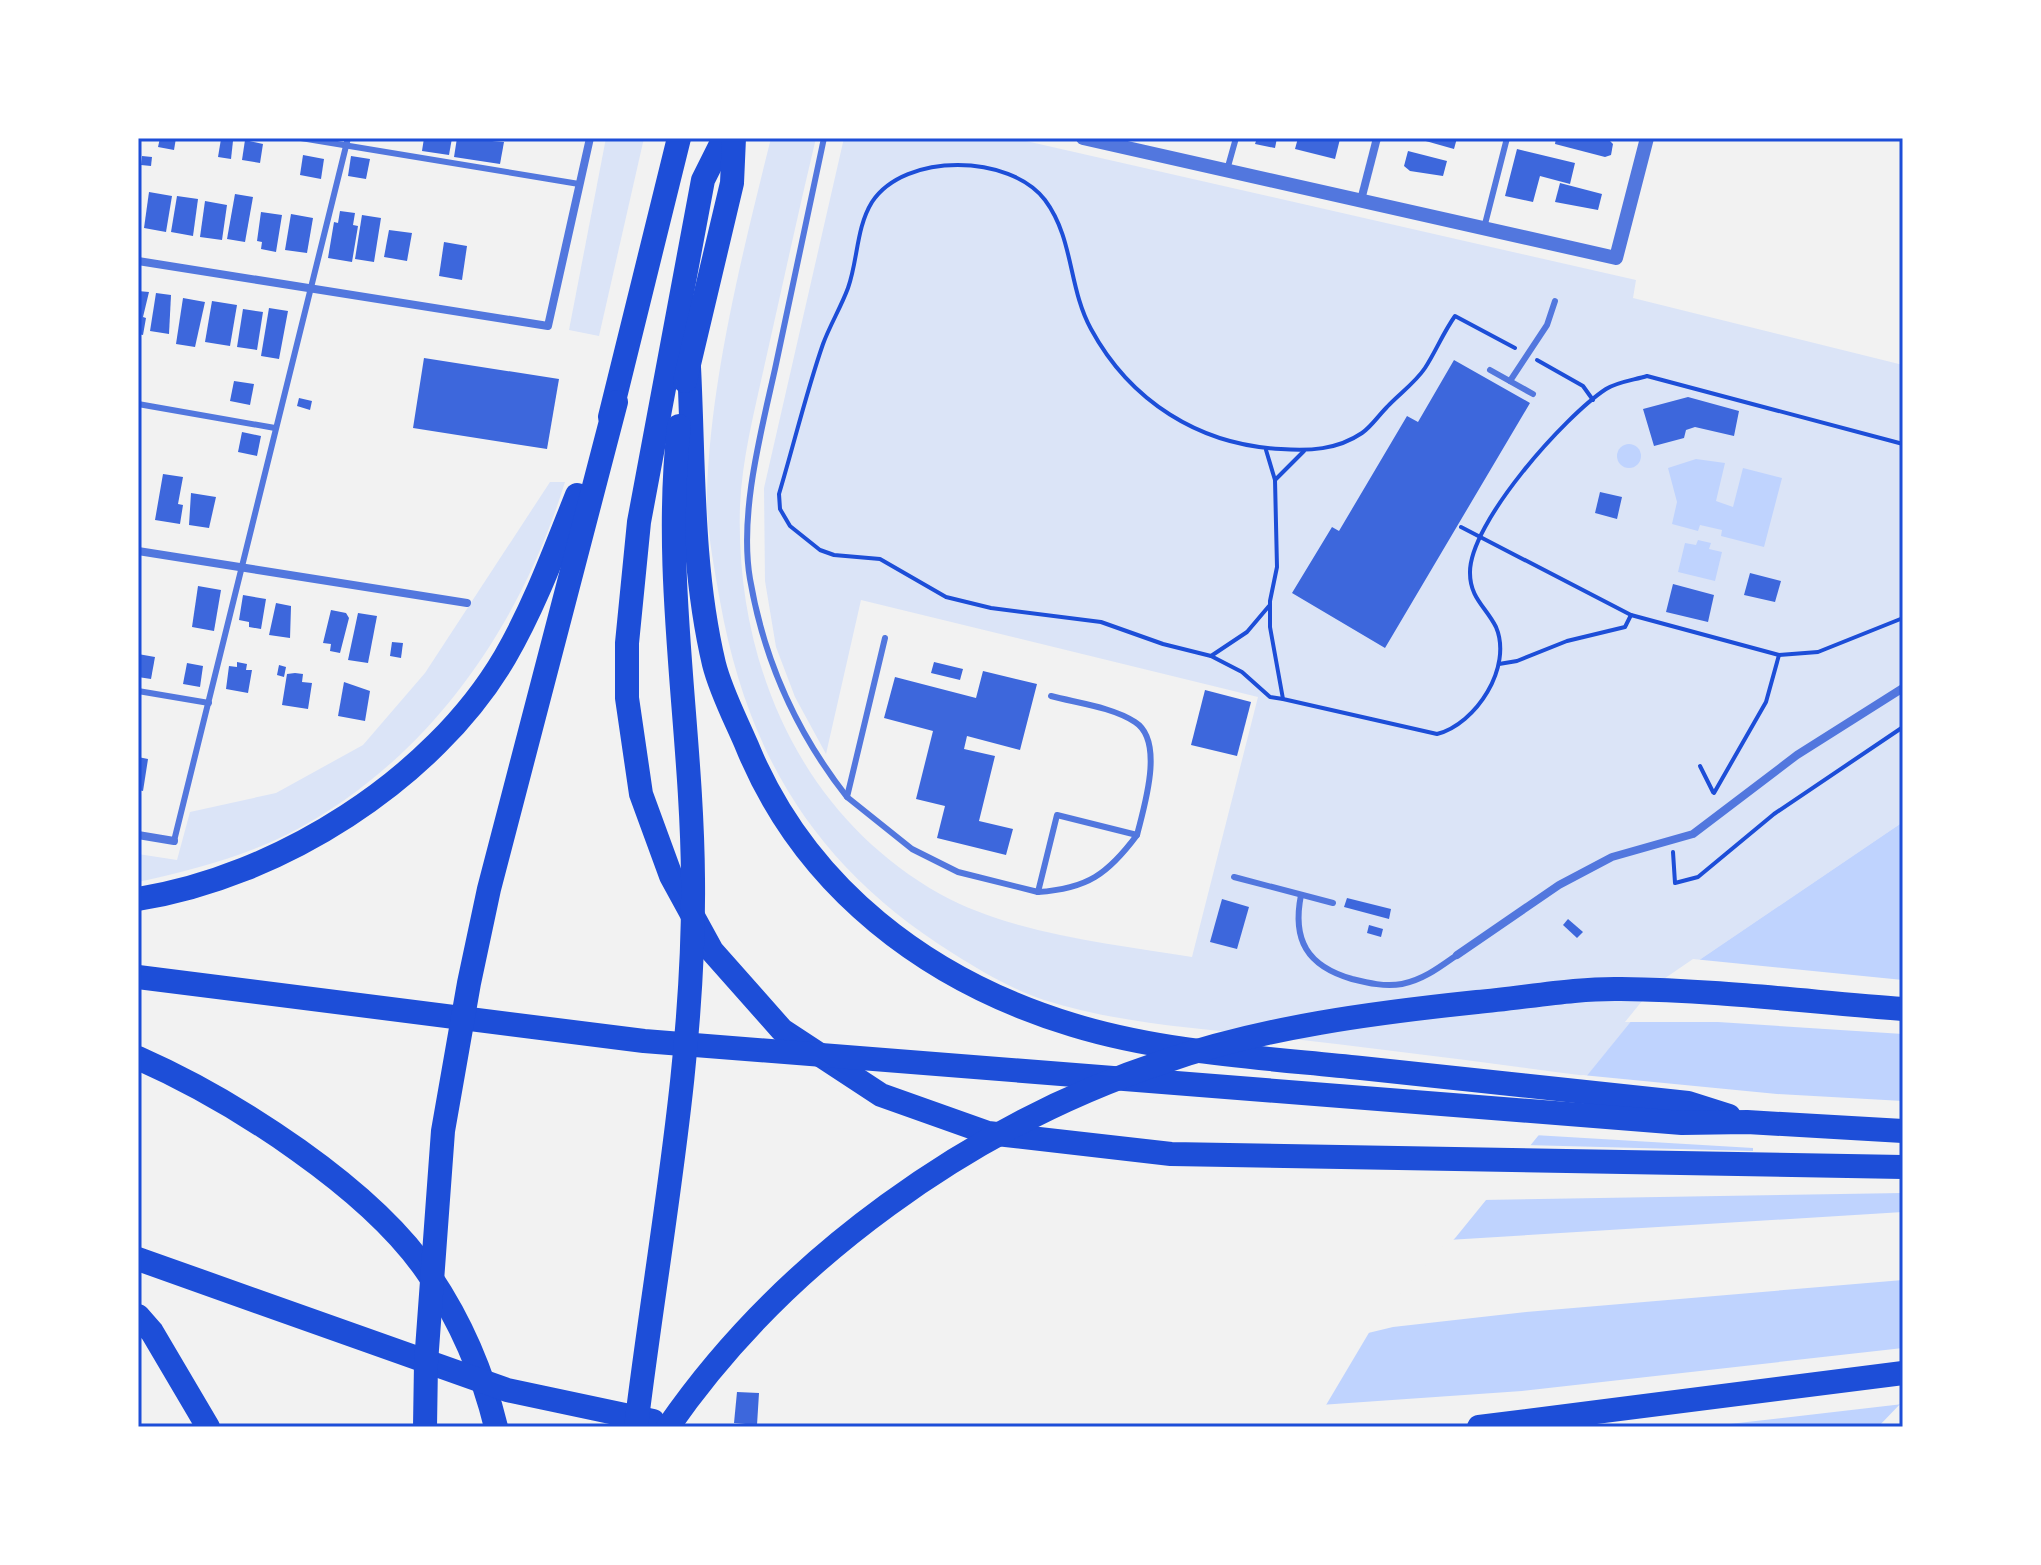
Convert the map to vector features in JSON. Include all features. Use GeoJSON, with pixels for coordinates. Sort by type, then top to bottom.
{"type":"FeatureCollection","features":[{"type":"Feature","properties":{"kind":"highway"},"geometry":{"type":"LineString","coordinates":[[425,1427],[426,1363],[443,1131],[469,983],[493,873],[616,402],[679,138]]}},
{"type":"Feature","properties":{"kind":"highway"},"geometry":{"type":"LineString","coordinates":[[724,138],[703,180],[639,522],[627,643],[627,698],[641,794],[671,876],[712,951],[782,1030],[881,1095],[988,1133],[1171,1154],[1903,1167]]}},
{"type":"Feature","properties":{"kind":"highway"},"geometry":{"type":"LineString","coordinates":[[732,183],[734,138]]}},
{"type":"Feature","properties":{"kind":"highway"},"geometry":{"type":"LineString","coordinates":[[636,1427],[679,1109],[690,965],[693,866],[674,494],[680,413],[732,183],[749,138]]}},
{"type":"Feature","properties":{"kind":"highway"},"geometry":{"type":"LineString","coordinates":[[689,367],[696,567],[715,668],[760,780],[791,830],[846,895],[906,947],[990,996],[1076,1026],[1169,1045],[1688,1103],[1747,1122]]}},
{"type":"Feature","properties":{"kind":"highway"},"geometry":{"type":"LineString","coordinates":[[138,899],[260,865],[355,809],[417,763],[504,659],[533,602],[616,402]]}},
{"type":"Feature","properties":{"kind":"highway"},"geometry":{"type":"LineString","coordinates":[[138,977],[644,1041],[1682,1123],[1747,1122],[1903,1131]]}},
{"type":"Feature","properties":{"kind":"highway"},"geometry":{"type":"LineString","coordinates":[[668,1427],[691,1393],[737,1341],[821,1260],[875,1216],[959,1160],[1036,1116],[1166,1060],[1260,1035],[1420,1008],[1619,988],[1903,1009]]}},
{"type":"Feature","properties":{"kind":"highway"},"geometry":{"type":"LineString","coordinates":[[138,1058],[258,1124],[335,1179],[395,1232],[430,1275],[458,1324],[487,1393],[496,1427]]}},
{"type":"Feature","properties":{"kind":"highway"},"geometry":{"type":"LineString","coordinates":[[138,1259],[287,1315],[507,1390],[683,1427]]}},
{"type":"Feature","properties":{"kind":"highway"},"geometry":{"type":"LineString","coordinates":[[138,1316],[152,1332],[208,1427]]}},
{"type":"Feature","properties":{"kind":"highway"},"geometry":{"type":"LineString","coordinates":[[1479,1427],[1903,1373]]}},
{"type":"Feature","properties":{"kind":"street"},"geometry":{"type":"LineString","coordinates":[[138,261],[548,326],[590,138]]}},
{"type":"Feature","properties":{"kind":"street"},"geometry":{"type":"LineString","coordinates":[[1083,138],[1105,140],[1616,258],[1647,138]]}},
{"type":"Feature","properties":{"kind":"street"},"geometry":{"type":"LineString","coordinates":[[1361,200],[1377,138]]}},
{"type":"Feature","properties":{"kind":"street"},"geometry":{"type":"LineString","coordinates":[[138,551],[467,603]]}},
{"type":"Feature","properties":{"kind":"street"},"geometry":{"type":"LineString","coordinates":[[1457,955],[1559,885],[1612,857],[1672,843],[1693,834],[1797,755],[1903,688]]}},
{"type":"Feature","properties":{"kind":"street"},"geometry":{"type":"LineString","coordinates":[[138,835],[174,841]]}},
{"type":"Feature","properties":{"kind":"lane"},"geometry":{"type":"LineString","coordinates":[[301,138],[348,142],[579,184]]}},
{"type":"Feature","properties":{"kind":"lane"},"geometry":{"type":"LineString","coordinates":[[824,138],[757,450],[750,515],[749,576],[785,703],[814,756],[847,797],[912,849],[958,872],[1038,892],[1069,890],[1099,876],[1118,861],[1137,835],[1149,781],[1148,736],[1136,722],[1051,696]]}},
{"type":"Feature","properties":{"kind":"lane"},"geometry":{"type":"LineString","coordinates":[[1227,170],[1236,138]]}},
{"type":"Feature","properties":{"kind":"lane"},"geometry":{"type":"LineString","coordinates":[[1484,228],[1507,138]]}},
{"type":"Feature","properties":{"kind":"lane"},"geometry":{"type":"LineString","coordinates":[[174,841],[239,568],[348,142]]}},
{"type":"Feature","properties":{"kind":"lane"},"geometry":{"type":"LineString","coordinates":[[1510,381],[1547,325],[1555,301]]}},
{"type":"Feature","properties":{"kind":"lane"},"geometry":{"type":"LineString","coordinates":[[1490,370],[1533,394]]}},
{"type":"Feature","properties":{"kind":"lane"},"geometry":{"type":"LineString","coordinates":[[138,404],[275,428]]}},
{"type":"Feature","properties":{"kind":"lane"},"geometry":{"type":"LineString","coordinates":[[847,797],[885,638]]}},
{"type":"Feature","properties":{"kind":"lane"},"geometry":{"type":"LineString","coordinates":[[138,691],[209,703]]}},
{"type":"Feature","properties":{"kind":"lane"},"geometry":{"type":"LineString","coordinates":[[1038,892],[1057,815],[1137,835]]}},
{"type":"Feature","properties":{"kind":"lane"},"geometry":{"type":"LineString","coordinates":[[1234,877],[1333,903]]}},
{"type":"Feature","properties":{"kind":"lane"},"geometry":{"type":"LineString","coordinates":[[1301,895],[1296,917],[1306,951],[1320,966],[1341,976],[1373,984],[1401,984],[1433,972],[1457,955]]}},
{"type":"Feature","properties":{"kind":"path"},"geometry":{"type":"LineString","coordinates":[[1593,400],[1583,386],[1455,316],[1424,370],[1362,433],[1317,451],[1305,451],[1235,444],[1199,432],[1162,412],[1138,393],[1101,344],[1074,290],[1067,239],[1057,217],[1042,196],[1023,182],[982,167],[939,165],[915,172],[874,199],[865,216],[848,288],[824,341],[779,494],[780,509],[790,526],[820,550],[834,555],[880,559],[946,597],[991,608],[1101,622],[1163,644],[1211,656],[1242,672],[1270,697],[1437,734],[1450,731],[1474,710],[1498,672],[1500,640],[1495,625],[1473,594],[1472,556],[1522,471],[1608,387],[1647,376],[1903,444]]}},
{"type":"Feature","properties":{"kind":"path"},"geometry":{"type":"LineString","coordinates":[[1265,449],[1275,480],[1277,567],[1270,605],[1283,699]]}},
{"type":"Feature","properties":{"kind":"path"},"geometry":{"type":"LineString","coordinates":[[1275,480],[1305,451]]}},
{"type":"Feature","properties":{"kind":"path"},"geometry":{"type":"LineString","coordinates":[[1461,527],[1631,615],[1779,655],[1818,652],[1903,618]]}},
{"type":"Feature","properties":{"kind":"path"},"geometry":{"type":"LineString","coordinates":[[1211,656],[1247,632],[1270,605]]}},
{"type":"Feature","properties":{"kind":"path"},"geometry":{"type":"LineString","coordinates":[[1499,664],[1517,661],[1567,641],[1625,627],[1631,615]]}},
{"type":"Feature","properties":{"kind":"path"},"geometry":{"type":"LineString","coordinates":[[1714,793],[1766,702],[1779,655]]}},
{"type":"Feature","properties":{"kind":"path"},"geometry":{"type":"LineString","coordinates":[[1672,843],[1675,883],[1698,877],[1774,814],[1903,727]]}},
{"type":"Feature","properties":{"kind":"path"},"geometry":{"type":"LineString","coordinates":[[1700,766],[1722,813]]}},
{"type":"Feature","properties":{"kind":"shaded area"},"geometry":{"type":"Polygon","coordinates":[[[606,138],[644,138],[599,336],[569,330],[606,138]]]}},
{"type":"Feature","properties":{"kind":"shaded area"},"geometry":{"type":"Polygon","coordinates":[[[771,138],[816,138],[743,470],[741,564],[749,621],[764,676],[786,729],[814,778],[849,822],[891,861],[940,894],[968,908],[1030,928],[1192,957],[1258,697],[861,600],[826,754],[795,697],[776,647],[765,581],[764,488],[844,138],[1013,138],[1636,280],[1633,298],[1903,365],[1903,822],[1658,988],[1587,1076],[1101,1015],[1032,996],[975,967],[906,921],[864,885],[828,846],[796,804],[770,759],[749,710],[733,658],[709,533],[707,492],[710,448],[730,314],[771,138]]]}},
{"type":"Feature","properties":{"kind":"shaded area"},"geometry":{"type":"Polygon","coordinates":[[[550,482],[565,482],[546,536],[522,589],[494,639],[462,686],[425,730],[384,770],[338,804],[288,834],[214,863],[138,882],[138,854],[177,860],[190,812],[276,793],[363,745],[425,673],[550,482]]]}},
{"type":"Feature","properties":{"kind":"water"},"geometry":{"type":"Polygon","coordinates":[[[1629,444],[1638,447],[1641,456],[1638,465],[1629,468],[1620,465],[1617,456],[1620,447],[1629,444]]]}},
{"type":"Feature","properties":{"kind":"water"},"geometry":{"type":"Polygon","coordinates":[[[1696,459],[1725,463],[1716,501],[1733,507],[1743,468],[1782,478],[1764,547],[1721,536],[1722,530],[1700,525],[1698,531],[1672,524],[1677,502],[1668,468],[1696,459]]]}},
{"type":"Feature","properties":{"kind":"water"},"geometry":{"type":"Polygon","coordinates":[[[1698,540],[1711,543],[1709,549],[1722,552],[1715,581],[1678,572],[1685,543],[1696,545],[1698,540]]]}},
{"type":"Feature","properties":{"kind":"water"},"geometry":{"type":"Polygon","coordinates":[[[1903,822],[1903,1401],[1878,1427],[1313,1427],[1370,1331],[1456,1237],[1658,988],[1903,822]]]}},
{"type":"Feature","properties":{"kind":"pier"},"geometry":{"type":"Polygon","coordinates":[[[1693,959],[1903,980],[1903,1034],[1718,1022],[1625,1022],[1655,985],[1693,959]]]}},
{"type":"Feature","properties":{"kind":"pier"},"geometry":{"type":"Polygon","coordinates":[[[1582,1075],[1777,1094],[1903,1101],[1903,1193],[1481,1200],[1525,1145],[1753,1151],[1753,1148],[1534,1135],[1582,1075]]]}},
{"type":"Feature","properties":{"kind":"pier"},"geometry":{"type":"Polygon","coordinates":[[[1903,1212],[1903,1280],[1526,1312],[1393,1327],[1364,1334],[1448,1240],[1903,1212]]]}},
{"type":"Feature","properties":{"kind":"pier"},"geometry":{"type":"Polygon","coordinates":[[[1903,1348],[1903,1404],[1703,1427],[1309,1427],[1320,1405],[1522,1391],[1903,1348]]]}},
{"type":"Feature","properties":{"kind":"building"},"geometry":{"type":"Polygon","coordinates":[[[160,138],[176,138],[174,150],[158,147],[160,138]]]}},
{"type":"Feature","properties":{"kind":"building"},"geometry":{"type":"Polygon","coordinates":[[[424,138],[452,138],[449,155],[422,151],[424,138]]]}},
{"type":"Feature","properties":{"kind":"building"},"geometry":{"type":"Polygon","coordinates":[[[457,138],[504,142],[500,164],[454,157],[457,138]]]}},
{"type":"Feature","properties":{"kind":"building"},"geometry":{"type":"Polygon","coordinates":[[[1257,138],[1277,138],[1275,148],[1255,144],[1257,138]]]}},
{"type":"Feature","properties":{"kind":"building"},"geometry":{"type":"Polygon","coordinates":[[[1298,138],[1340,139],[1335,159],[1295,149],[1298,138]]]}},
{"type":"Feature","properties":{"kind":"building"},"geometry":{"type":"Polygon","coordinates":[[[1415,138],[1457,138],[1454,149],[1415,138]]]}},
{"type":"Feature","properties":{"kind":"building"},"geometry":{"type":"Polygon","coordinates":[[[1556,138],[1607,138],[1613,144],[1611,155],[1605,157],[1555,144],[1556,138]]]}},
{"type":"Feature","properties":{"kind":"building"},"geometry":{"type":"Polygon","coordinates":[[[221,139],[233,141],[231,159],[218,157],[221,139]]]}},
{"type":"Feature","properties":{"kind":"building"},"geometry":{"type":"Polygon","coordinates":[[[245,140],[263,144],[260,163],[242,160],[245,140]]]}},
{"type":"Feature","properties":{"kind":"building"},"geometry":{"type":"Polygon","coordinates":[[[1517,149],[1575,163],[1570,184],[1540,176],[1533,202],[1505,196],[1517,149]]]}},
{"type":"Feature","properties":{"kind":"building"},"geometry":{"type":"Polygon","coordinates":[[[1408,151],[1447,161],[1443,176],[1410,171],[1404,166],[1408,151]]]}},
{"type":"Feature","properties":{"kind":"building"},"geometry":{"type":"Polygon","coordinates":[[[303,155],[324,159],[321,179],[300,175],[303,155]]]}},
{"type":"Feature","properties":{"kind":"building"},"geometry":{"type":"Polygon","coordinates":[[[142,156],[152,157],[151,166],[141,165],[142,156]]]}},
{"type":"Feature","properties":{"kind":"building"},"geometry":{"type":"Polygon","coordinates":[[[351,156],[370,159],[366,179],[348,176],[351,156]]]}},
{"type":"Feature","properties":{"kind":"building"},"geometry":{"type":"Polygon","coordinates":[[[1560,183],[1602,194],[1598,210],[1555,202],[1560,183]]]}},
{"type":"Feature","properties":{"kind":"building"},"geometry":{"type":"Polygon","coordinates":[[[149,192],[172,196],[166,232],[144,228],[149,192]]]}},
{"type":"Feature","properties":{"kind":"building"},"geometry":{"type":"Polygon","coordinates":[[[235,194],[253,197],[245,242],[227,239],[235,194]]]}},
{"type":"Feature","properties":{"kind":"building"},"geometry":{"type":"Polygon","coordinates":[[[177,196],[198,199],[193,236],[171,232],[177,196]]]}},
{"type":"Feature","properties":{"kind":"building"},"geometry":{"type":"Polygon","coordinates":[[[205,201],[227,205],[222,240],[200,237],[205,201]]]}},
{"type":"Feature","properties":{"kind":"building"},"geometry":{"type":"Polygon","coordinates":[[[340,211],[355,213],[353,225],[358,226],[352,262],[328,258],[334,222],[338,223],[340,211]]]}},
{"type":"Feature","properties":{"kind":"building"},"geometry":{"type":"Polygon","coordinates":[[[261,212],[282,215],[276,252],[261,249],[262,242],[257,241],[261,212]]]}},
{"type":"Feature","properties":{"kind":"building"},"geometry":{"type":"Polygon","coordinates":[[[291,214],[313,218],[307,253],[285,250],[291,214]]]}},
{"type":"Feature","properties":{"kind":"building"},"geometry":{"type":"Polygon","coordinates":[[[362,215],[381,218],[374,262],[355,259],[362,215]]]}},
{"type":"Feature","properties":{"kind":"building"},"geometry":{"type":"Polygon","coordinates":[[[389,230],[412,233],[407,261],[384,257],[389,230]]]}},
{"type":"Feature","properties":{"kind":"building"},"geometry":{"type":"Polygon","coordinates":[[[444,242],[467,246],[462,280],[439,276],[444,242]]]}},
{"type":"Feature","properties":{"kind":"building"},"geometry":{"type":"Polygon","coordinates":[[[138,291],[149,292],[143,317],[146,318],[143,335],[138,334],[138,291]]]}},
{"type":"Feature","properties":{"kind":"building"},"geometry":{"type":"Polygon","coordinates":[[[156,293],[171,295],[169,334],[150,331],[156,293]]]}},
{"type":"Feature","properties":{"kind":"building"},"geometry":{"type":"Polygon","coordinates":[[[183,298],[205,302],[195,347],[176,344],[183,298]]]}},
{"type":"Feature","properties":{"kind":"building"},"geometry":{"type":"Polygon","coordinates":[[[212,301],[237,305],[230,346],[205,342],[212,301]]]}},
{"type":"Feature","properties":{"kind":"building"},"geometry":{"type":"Polygon","coordinates":[[[269,308],[288,311],[279,359],[261,356],[269,308]]]}},
{"type":"Feature","properties":{"kind":"building"},"geometry":{"type":"Polygon","coordinates":[[[243,309],[263,312],[257,350],[237,347],[243,309]]]}},
{"type":"Feature","properties":{"kind":"building"},"geometry":{"type":"Polygon","coordinates":[[[424,358],[559,379],[547,449],[413,428],[424,358]]]}},
{"type":"Feature","properties":{"kind":"building"},"geometry":{"type":"Polygon","coordinates":[[[1454,360],[1530,403],[1385,648],[1292,593],[1332,527],[1339,531],[1407,416],[1418,422],[1454,360]]]}},
{"type":"Feature","properties":{"kind":"building"},"geometry":{"type":"Polygon","coordinates":[[[234,381],[254,384],[250,405],[230,401],[234,381]]]}},
{"type":"Feature","properties":{"kind":"building"},"geometry":{"type":"Polygon","coordinates":[[[1688,397],[1739,411],[1734,436],[1695,427],[1686,430],[1684,438],[1654,446],[1643,409],[1688,397]]]}},
{"type":"Feature","properties":{"kind":"building"},"geometry":{"type":"Polygon","coordinates":[[[299,398],[312,401],[310,410],[297,406],[299,398]]]}},
{"type":"Feature","properties":{"kind":"building"},"geometry":{"type":"Polygon","coordinates":[[[242,432],[261,436],[257,456],[238,452],[242,432]]]}},
{"type":"Feature","properties":{"kind":"building"},"geometry":{"type":"Polygon","coordinates":[[[163,474],[183,477],[178,504],[183,505],[180,524],[155,520],[163,474]]]}},
{"type":"Feature","properties":{"kind":"building"},"geometry":{"type":"Polygon","coordinates":[[[1600,492],[1622,497],[1617,519],[1595,513],[1600,492]]]}},
{"type":"Feature","properties":{"kind":"building"},"geometry":{"type":"Polygon","coordinates":[[[191,493],[216,497],[209,528],[189,525],[191,493]]]}},
{"type":"Feature","properties":{"kind":"building"},"geometry":{"type":"Polygon","coordinates":[[[1750,573],[1781,581],[1775,602],[1744,595],[1750,573]]]}},
{"type":"Feature","properties":{"kind":"building"},"geometry":{"type":"Polygon","coordinates":[[[1673,584],[1714,595],[1708,622],[1666,612],[1673,584]]]}},
{"type":"Feature","properties":{"kind":"building"},"geometry":{"type":"Polygon","coordinates":[[[198,586],[221,590],[214,631],[192,627],[198,586]]]}},
{"type":"Feature","properties":{"kind":"building"},"geometry":{"type":"Polygon","coordinates":[[[243,595],[266,599],[261,629],[249,627],[249,622],[239,620],[243,595]]]}},
{"type":"Feature","properties":{"kind":"building"},"geometry":{"type":"Polygon","coordinates":[[[276,603],[291,606],[290,638],[269,635],[276,603]]]}},
{"type":"Feature","properties":{"kind":"building"},"geometry":{"type":"Polygon","coordinates":[[[331,610],[346,613],[349,618],[340,653],[330,651],[331,644],[323,643],[331,610]]]}},
{"type":"Feature","properties":{"kind":"building"},"geometry":{"type":"Polygon","coordinates":[[[358,613],[377,616],[368,663],[348,660],[358,613]]]}},
{"type":"Feature","properties":{"kind":"building"},"geometry":{"type":"Polygon","coordinates":[[[392,642],[403,643],[401,658],[390,656],[392,642]]]}},
{"type":"Feature","properties":{"kind":"building"},"geometry":{"type":"Polygon","coordinates":[[[138,654],[155,657],[151,679],[138,677],[138,654]]]}},
{"type":"Feature","properties":{"kind":"building"},"geometry":{"type":"Polygon","coordinates":[[[237,662],[247,664],[246,670],[252,670],[248,693],[226,689],[229,666],[237,667],[237,662]]]}},
{"type":"Feature","properties":{"kind":"building"},"geometry":{"type":"Polygon","coordinates":[[[934,662],[963,669],[960,680],[931,673],[934,662]]]}},
{"type":"Feature","properties":{"kind":"building"},"geometry":{"type":"Polygon","coordinates":[[[187,663],[203,666],[200,687],[183,684],[187,663]]]}},
{"type":"Feature","properties":{"kind":"building"},"geometry":{"type":"Polygon","coordinates":[[[279,665],[286,667],[284,677],[277,675],[279,665]]]}},
{"type":"Feature","properties":{"kind":"building"},"geometry":{"type":"Polygon","coordinates":[[[983,671],[1037,684],[1020,750],[967,736],[964,749],[995,756],[979,821],[1013,829],[1006,855],[937,838],[945,806],[916,799],[933,731],[884,718],[895,677],[976,698],[983,671]]]}},
{"type":"Feature","properties":{"kind":"building"},"geometry":{"type":"Polygon","coordinates":[[[287,674],[303,674],[302,682],[312,683],[308,709],[282,705],[287,674]]]}},
{"type":"Feature","properties":{"kind":"building"},"geometry":{"type":"Polygon","coordinates":[[[344,682],[370,691],[365,721],[338,716],[344,682]]]}},
{"type":"Feature","properties":{"kind":"building"},"geometry":{"type":"Polygon","coordinates":[[[1205,690],[1251,702],[1237,756],[1191,745],[1205,690]]]}},
{"type":"Feature","properties":{"kind":"building"},"geometry":{"type":"Polygon","coordinates":[[[138,757],[148,759],[143,791],[138,790],[138,757]]]}},
{"type":"Feature","properties":{"kind":"building"},"geometry":{"type":"Polygon","coordinates":[[[1347,898],[1391,909],[1389,919],[1344,907],[1347,898]]]}},
{"type":"Feature","properties":{"kind":"building"},"geometry":{"type":"Polygon","coordinates":[[[1222,899],[1249,907],[1237,949],[1210,942],[1222,899]]]}},
{"type":"Feature","properties":{"kind":"building"},"geometry":{"type":"Polygon","coordinates":[[[1568,919],[1583,932],[1577,938],[1563,925],[1568,919]]]}},
{"type":"Feature","properties":{"kind":"building"},"geometry":{"type":"Polygon","coordinates":[[[1369,925],[1383,929],[1381,937],[1367,933],[1369,925]]]}},
{"type":"Feature","properties":{"kind":"building"},"geometry":{"type":"Polygon","coordinates":[[[737,1392],[759,1393],[757,1425],[734,1423],[737,1392]]]}}]}
